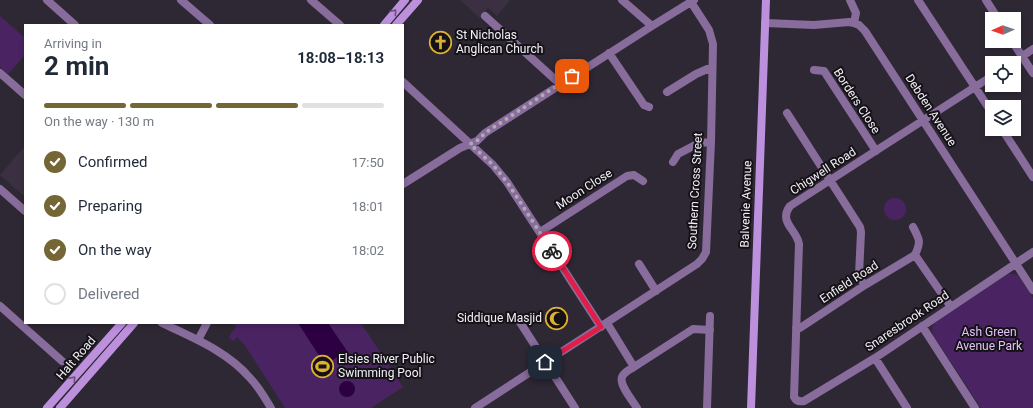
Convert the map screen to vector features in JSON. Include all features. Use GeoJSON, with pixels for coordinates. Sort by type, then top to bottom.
{"type":"FeatureCollection","features":[{"type":"Feature","properties":{"kind":"street"},"geometry":{"type":"LineString","coordinates":[[47,0],[74,24]]}},
{"type":"Feature","properties":{"kind":"street"},"geometry":{"type":"LineString","coordinates":[[181,0],[209,24]]}},
{"type":"Feature","properties":{"kind":"street"},"geometry":{"type":"LineString","coordinates":[[311,0],[339,24]]}},
{"type":"Feature","properties":{"kind":"street"},"geometry":{"type":"LineString","coordinates":[[385,24],[405,0]]}},
{"type":"Feature","properties":{"kind":"street"},"geometry":{"type":"LineString","coordinates":[[397,24],[418,0]]}},
{"type":"Feature","properties":{"kind":"street"},"geometry":{"type":"LineString","coordinates":[[622,0],[652,26]]}},
{"type":"Feature","properties":{"kind":"street","name":"Balvenie Avenue"},"geometry":{"type":"LineString","coordinates":[[751,408],[766,0]]}},
{"type":"Feature","properties":{"kind":"street"},"geometry":{"type":"LineString","coordinates":[[765,23],[814,25],[842,22],[854,23],[856,13],[850,0]]}},
{"type":"Feature","properties":{"kind":"street"},"geometry":{"type":"LineString","coordinates":[[918,0],[985,102]]}},
{"type":"Feature","properties":{"kind":"street"},"geometry":{"type":"LineString","coordinates":[[986,0],[994,12]]}},
{"type":"Feature","properties":{"kind":"street"},"geometry":{"type":"LineString","coordinates":[[404,183],[460,148],[478,140],[485,133],[560,84],[692,1]]}},
{"type":"Feature","properties":{"kind":"street","name":"Southern Cross Street"},"geometry":{"type":"LineString","coordinates":[[475,408],[696,264],[702,259],[706,252],[713,44],[712,37],[705,22],[692,1]]}},
{"type":"Feature","properties":{"kind":"street"},"geometry":{"type":"LineString","coordinates":[[485,16],[560,84]]}},
{"type":"Feature","properties":{"kind":"street","name":"Debden Avenue"},"geometry":{"type":"LineString","coordinates":[[854,23],[859,25],[865,31],[1033,290]]}},
{"type":"Feature","properties":{"kind":"street"},"geometry":{"type":"LineString","coordinates":[[1017,48],[1033,73]]}},
{"type":"Feature","properties":{"kind":"street"},"geometry":{"type":"LineString","coordinates":[[1022,56],[1033,49]]}},
{"type":"Feature","properties":{"kind":"street"},"geometry":{"type":"LineString","coordinates":[[609,53],[644,105],[649,107]]}},
{"type":"Feature","properties":{"kind":"street"},"geometry":{"type":"LineString","coordinates":[[667,92],[696,74],[712,67]]}},
{"type":"Feature","properties":{"kind":"street","name":"Borders Close"},"geometry":{"type":"LineString","coordinates":[[814,70],[824,71],[876,151]]}},
{"type":"Feature","properties":{"kind":"street"},"geometry":{"type":"LineString","coordinates":[[0,74],[24,94]]}},
{"type":"Feature","properties":{"kind":"street","name":"Chigwell Road"},"geometry":{"type":"LineString","coordinates":[[794,397],[799,244],[797,237],[787,223],[786,214],[790,206],[985,81]]}},
{"type":"Feature","properties":{"kind":"street"},"geometry":{"type":"LineString","coordinates":[[404,83],[501,173],[634,367]]}},
{"type":"Feature","properties":{"kind":"street"},"geometry":{"type":"LineString","coordinates":[[787,113],[860,227],[859,275],[865,286]]}},
{"type":"Feature","properties":{"kind":"street"},"geometry":{"type":"LineString","coordinates":[[1007,136],[1033,177]]}},
{"type":"Feature","properties":{"kind":"street"},"geometry":{"type":"LineString","coordinates":[[673,162],[678,154],[699,143],[710,142]]}},
{"type":"Feature","properties":{"kind":"street","name":"Moon Close"},"geometry":{"type":"LineString","coordinates":[[540,232],[627,176],[634,175],[643,181]]}},
{"type":"Feature","properties":{"kind":"street"},"geometry":{"type":"LineString","coordinates":[[0,189],[24,210]]}},
{"type":"Feature","properties":{"kind":"street"},"geometry":{"type":"LineString","coordinates":[[913,228],[920,240],[915,255],[951,307]]}},
{"type":"Feature","properties":{"kind":"street","name":"Snaresbrook Road"},"geometry":{"type":"LineString","coordinates":[[794,397],[797,401],[804,401],[875,358],[1033,252]]}},
{"type":"Feature","properties":{"kind":"street","name":"Enfield Road"},"geometry":{"type":"LineString","coordinates":[[796,328],[800,328],[915,255]]}},
{"type":"Feature","properties":{"kind":"street"},"geometry":{"type":"LineString","coordinates":[[640,264],[656,290]]}},
{"type":"Feature","properties":{"kind":"street"},"geometry":{"type":"LineString","coordinates":[[0,306],[62,361]]}},
{"type":"Feature","properties":{"kind":"street"},"geometry":{"type":"LineString","coordinates":[[516,316],[575,408]]}},
{"type":"Feature","properties":{"kind":"street"},"geometry":{"type":"LineString","coordinates":[[707,408],[710,316]]}},
{"type":"Feature","properties":{"kind":"street","name":"Halt Road"},"geometry":{"type":"LineString","coordinates":[[47,408],[121,324]]}},
{"type":"Feature","properties":{"kind":"street","name":"Halt Road"},"geometry":{"type":"LineString","coordinates":[[60,408],[133,324]]}},
{"type":"Feature","properties":{"kind":"street"},"geometry":{"type":"LineString","coordinates":[[164,324],[216,349],[226,356],[258,386],[270,407]]}},
{"type":"Feature","properties":{"kind":"street"},"geometry":{"type":"LineString","coordinates":[[198,340],[206,324]]}},
{"type":"Feature","properties":{"kind":"street"},"geometry":{"type":"LineString","coordinates":[[922,326],[975,408]]}},
{"type":"Feature","properties":{"kind":"street"},"geometry":{"type":"LineString","coordinates":[[637,408],[622,385],[622,378],[625,372],[694,329],[710,330]]}},
{"type":"Feature","properties":{"kind":"street"},"geometry":{"type":"LineString","coordinates":[[875,358],[907,408]]}},
{"type":"Feature","properties":{"kind":"shaded area"},"geometry":{"type":"Polygon","coordinates":[[[460,0],[510,0],[497,16],[488,8],[480,18],[460,0]]]}},
{"type":"Feature","properties":{"kind":"shaded area"},"geometry":{"type":"Polygon","coordinates":[[[24,147],[24,196],[0,175],[24,147]]]}},
{"type":"Feature","properties":{"kind":"shaded area"},"geometry":{"type":"Polygon","coordinates":[[[299,324],[329,324],[347,351],[325,365],[299,324]]]}},
{"type":"Feature","properties":{"kind":"shaded area"},"geometry":{"type":"Polygon","coordinates":[[[344,381],[350,381],[355,386],[353,395],[350,397],[344,397],[339,392],[339,386],[344,381]]]}},
{"type":"Feature","properties":{"kind":"green space"},"geometry":{"type":"Polygon","coordinates":[[[0,16],[24,37],[24,56],[8,74],[0,67],[0,16]]]}},
{"type":"Feature","properties":{"kind":"green space"},"geometry":{"type":"Polygon","coordinates":[[[895,198],[903,201],[906,209],[903,217],[895,220],[887,217],[884,209],[887,201],[895,198]]]}},
{"type":"Feature","properties":{"kind":"green space","name":"Ash Green Avenue Park"},"geometry":{"type":"Polygon","coordinates":[[[1008,274],[1018,275],[1033,298],[1033,408],[981,408],[933,335],[932,328],[934,323],[1008,274]]]}},
{"type":"Feature","properties":{"kind":"green space","name":"Elsies River Public Swimming Pool"},"geometry":{"type":"Polygon","coordinates":[[[234,324],[362,324],[403,387],[371,408],[285,408],[244,344],[237,337],[233,341],[229,338],[236,327],[234,324]]]}},
{"type":"Feature","properties":{"kind":"way so far"},"geometry":{"type":"LineString","coordinates":[[552,251],[501,173],[470,144],[572,76]]}},
{"type":"Feature","properties":{"kind":"place","name":"St Nicholas Anglican Church"},"geometry":{"type":"Point","coordinates":[440,42]}},
{"type":"Feature","properties":{"kind":"place","name":"Siddique Masjid"},"geometry":{"type":"Point","coordinates":[557,318]}},
{"type":"Feature","properties":{"kind":"place","name":"Elsies River Public Swimming Pool"},"geometry":{"type":"Point","coordinates":[323,366]}},
{"type":"Feature","properties":{"kind":"route"},"geometry":{"type":"LineString","coordinates":[[545,362],[601,327],[552,251]]}}]}
